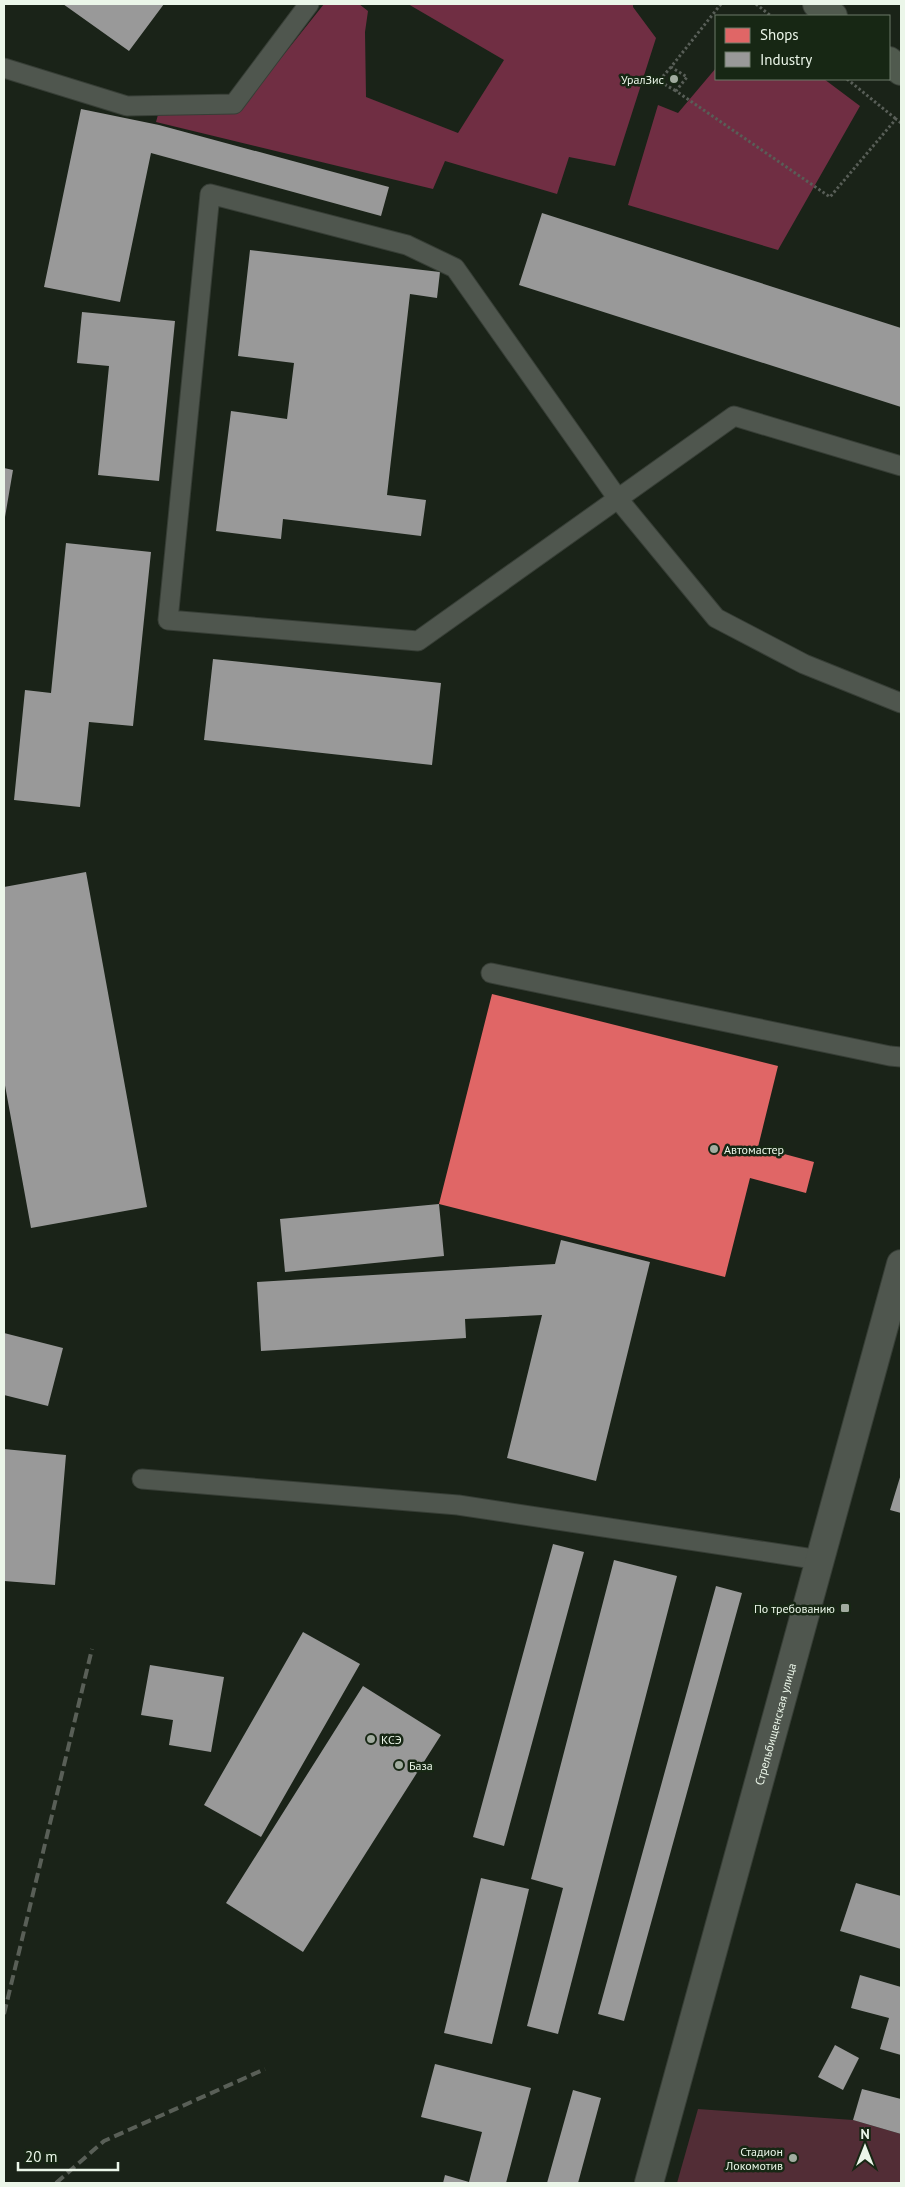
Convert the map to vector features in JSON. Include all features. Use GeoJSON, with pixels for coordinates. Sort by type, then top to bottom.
{"type":"FeatureCollection","features":[{"type":"Feature","properties":{"kind":"main road"},"geometry":{"type":"LineString","coordinates":[[817,4],[832,15]]}},
{"type":"Feature","properties":{"kind":"main road"},"geometry":{"type":"LineString","coordinates":[[890,62],[901,71]]}},
{"type":"Feature","properties":{"kind":"main road","name":"Стрельбищенская улица"},"geometry":{"type":"LineString","coordinates":[[650,2183],[820,1560],[894,1321],[901,1264]]}},
{"type":"Feature","properties":{"kind":"lane"},"geometry":{"type":"LineString","coordinates":[[4,68],[127,106],[234,104],[309,4]]}},
{"type":"Feature","properties":{"kind":"lane"},"geometry":{"type":"LineString","coordinates":[[901,466],[734,416],[618,499],[418,641],[168,620],[210,194],[407,245],[455,268],[618,499],[716,618],[804,664],[901,703]]}},
{"type":"Feature","properties":{"kind":"lane"},"geometry":{"type":"LineString","coordinates":[[491,973],[901,1057]]}},
{"type":"Feature","properties":{"kind":"lane"},"geometry":{"type":"LineString","coordinates":[[142,1479],[458,1505],[820,1560]]}},
{"type":"Feature","properties":{"kind":"path"},"geometry":{"type":"LineString","coordinates":[[722,4],[659,81],[830,197],[896,119]]}},
{"type":"Feature","properties":{"kind":"path"},"geometry":{"type":"LineString","coordinates":[[756,4],[770,15]]}},
{"type":"Feature","properties":{"kind":"path"},"geometry":{"type":"LineString","coordinates":[[671,68],[687,77],[676,91]]}},
{"type":"Feature","properties":{"kind":"path"},"geometry":{"type":"LineString","coordinates":[[848,80],[901,123]]}},
{"type":"Feature","properties":{"kind":"shaded area"},"geometry":{"type":"Polygon","coordinates":[[[324,4],[359,4],[368,11],[365,32],[366,97],[458,133],[504,60],[408,4],[633,4],[633,7],[656,38],[615,166],[569,157],[557,194],[445,161],[433,189],[156,122],[159,111],[239,111],[324,4]]]}},
{"type":"Feature","properties":{"kind":"shaded area"},"geometry":{"type":"Polygon","coordinates":[[[715,69],[715,80],[825,80],[860,106],[778,250],[628,205],[658,105],[678,113],[715,69]]]}},
{"type":"Feature","properties":{"kind":"shaded area","name":"Стадион Локомотив"},"geometry":{"type":"Polygon","coordinates":[[[698,2109],[853,2120],[901,2134],[901,2183],[677,2183],[698,2109]]]}},
{"type":"Feature","properties":{"kind":"building: Shops"},"geometry":{"type":"Polygon","coordinates":[[[492,994],[778,1066],[758,1147],[814,1162],[806,1193],[750,1178],[725,1277],[439,1204],[492,994]]]}},
{"type":"Feature","properties":{"kind":"building: Industry"},"geometry":{"type":"Polygon","coordinates":[[[63,4],[164,4],[129,51],[63,4]]]}},
{"type":"Feature","properties":{"kind":"building: Industry"},"geometry":{"type":"Polygon","coordinates":[[[81,109],[159,125],[389,187],[381,216],[151,153],[120,302],[44,287],[81,109]]]}},
{"type":"Feature","properties":{"kind":"building: Industry"},"geometry":{"type":"Polygon","coordinates":[[[542,213],[901,328],[901,407],[519,285],[542,213]]]}},
{"type":"Feature","properties":{"kind":"building: Industry"},"geometry":{"type":"Polygon","coordinates":[[[250,250],[440,272],[437,298],[410,294],[387,495],[426,500],[421,536],[283,519],[281,539],[216,531],[231,411],[287,419],[294,363],[238,356],[250,250]]]}},
{"type":"Feature","properties":{"kind":"building: Industry"},"geometry":{"type":"Polygon","coordinates":[[[82,312],[175,321],[159,481],[98,475],[109,366],[77,363],[82,312]]]}},
{"type":"Feature","properties":{"kind":"building: Industry"},"geometry":{"type":"Polygon","coordinates":[[[4,468],[13,470],[5,517],[4,517],[4,468]]]}},
{"type":"Feature","properties":{"kind":"building: Industry"},"geometry":{"type":"Polygon","coordinates":[[[66,543],[151,552],[133,726],[89,722],[80,807],[14,800],[25,690],[51,693],[66,543]]]}},
{"type":"Feature","properties":{"kind":"building: Industry"},"geometry":{"type":"Polygon","coordinates":[[[213,659],[441,683],[432,765],[204,740],[213,659]]]}},
{"type":"Feature","properties":{"kind":"building: Industry"},"geometry":{"type":"Polygon","coordinates":[[[86,872],[147,1207],[31,1228],[4,1080],[4,887],[86,872]]]}},
{"type":"Feature","properties":{"kind":"building: Industry"},"geometry":{"type":"Polygon","coordinates":[[[439,1204],[444,1256],[285,1272],[280,1219],[439,1204]]]}},
{"type":"Feature","properties":{"kind":"building: Industry"},"geometry":{"type":"Polygon","coordinates":[[[561,1240],[650,1262],[596,1481],[507,1458],[542,1315],[465,1319],[466,1338],[261,1351],[257,1282],[555,1264],[561,1240]]]}},
{"type":"Feature","properties":{"kind":"building: Industry"},"geometry":{"type":"Polygon","coordinates":[[[4,1333],[63,1348],[48,1406],[4,1395],[4,1333]]]}},
{"type":"Feature","properties":{"kind":"building: Industry"},"geometry":{"type":"Polygon","coordinates":[[[4,1449],[66,1455],[55,1585],[4,1581],[4,1449]]]}},
{"type":"Feature","properties":{"kind":"building: Industry"},"geometry":{"type":"Polygon","coordinates":[[[901,1474],[901,1513],[890,1510],[901,1474]]]}},
{"type":"Feature","properties":{"kind":"building: Industry"},"geometry":{"type":"Polygon","coordinates":[[[553,1544],[584,1552],[504,1846],[473,1837],[553,1544]]]}},
{"type":"Feature","properties":{"kind":"building: Industry"},"geometry":{"type":"Polygon","coordinates":[[[614,1560],[677,1576],[558,2034],[527,2026],[563,1888],[531,1879],[614,1560]]]}},
{"type":"Feature","properties":{"kind":"building: Industry"},"geometry":{"type":"Polygon","coordinates":[[[716,1586],[742,1593],[624,2021],[598,2014],[716,1586]]]}},
{"type":"Feature","properties":{"kind":"building: Industry"},"geometry":{"type":"Polygon","coordinates":[[[303,1632],[360,1664],[261,1837],[204,1805],[303,1632]]]}},
{"type":"Feature","properties":{"kind":"building: Industry"},"geometry":{"type":"Polygon","coordinates":[[[150,1665],[224,1677],[211,1752],[169,1745],[173,1720],[141,1715],[150,1665]]]}},
{"type":"Feature","properties":{"kind":"building: Industry"},"geometry":{"type":"Polygon","coordinates":[[[363,1686],[441,1735],[303,1952],[226,1903],[363,1686]]]}},
{"type":"Feature","properties":{"kind":"building: Industry"},"geometry":{"type":"Polygon","coordinates":[[[481,1878],[529,1889],[492,2044],[444,2033],[481,1878]]]}},
{"type":"Feature","properties":{"kind":"building: Industry"},"geometry":{"type":"Polygon","coordinates":[[[856,1883],[901,1896],[901,1949],[840,1931],[856,1883]]]}},
{"type":"Feature","properties":{"kind":"building: Industry"},"geometry":{"type":"Polygon","coordinates":[[[860,1975],[901,1987],[901,2055],[880,2049],[889,2018],[851,2008],[860,1975]]]}},
{"type":"Feature","properties":{"kind":"building: Industry"},"geometry":{"type":"Polygon","coordinates":[[[835,2045],[859,2058],[843,2090],[818,2077],[835,2045]]]}},
{"type":"Feature","properties":{"kind":"building: Industry"},"geometry":{"type":"Polygon","coordinates":[[[435,2064],[531,2088],[506,2183],[443,2183],[445,2175],[469,2182],[482,2132],[421,2117],[435,2064]]]}},
{"type":"Feature","properties":{"kind":"building: Industry"},"geometry":{"type":"Polygon","coordinates":[[[862,2089],[901,2099],[901,2134],[853,2120],[862,2089]]]}},
{"type":"Feature","properties":{"kind":"building: Industry"},"geometry":{"type":"Polygon","coordinates":[[[573,2090],[601,2098],[578,2183],[547,2183],[573,2090]]]}},
{"type":"Feature","properties":{"kind":"railway"},"geometry":{"type":"LineString","coordinates":[[4,2014],[92,1649]]}},
{"type":"Feature","properties":{"kind":"railway"},"geometry":{"type":"LineString","coordinates":[[56,2183],[104,2141],[265,2069]]}},
{"type":"Feature","properties":{"kind":"place","name":"УралЗис"},"geometry":{"type":"Point","coordinates":[674,79]}},
{"type":"Feature","properties":{"kind":"place","name":"Автомастер"},"geometry":{"type":"Point","coordinates":[714,1149]}},
{"type":"Feature","properties":{"kind":"place","name":"По требованию"},"geometry":{"type":"Point","coordinates":[845,1608]}},
{"type":"Feature","properties":{"kind":"place","name":"КСЭ"},"geometry":{"type":"Point","coordinates":[371,1739]}},
{"type":"Feature","properties":{"kind":"place","name":"База"},"geometry":{"type":"Point","coordinates":[399,1765]}},
{"type":"Feature","properties":{"kind":"place","name":"Стадион Локомотив"},"geometry":{"type":"Point","coordinates":[793,2158]}}]}
